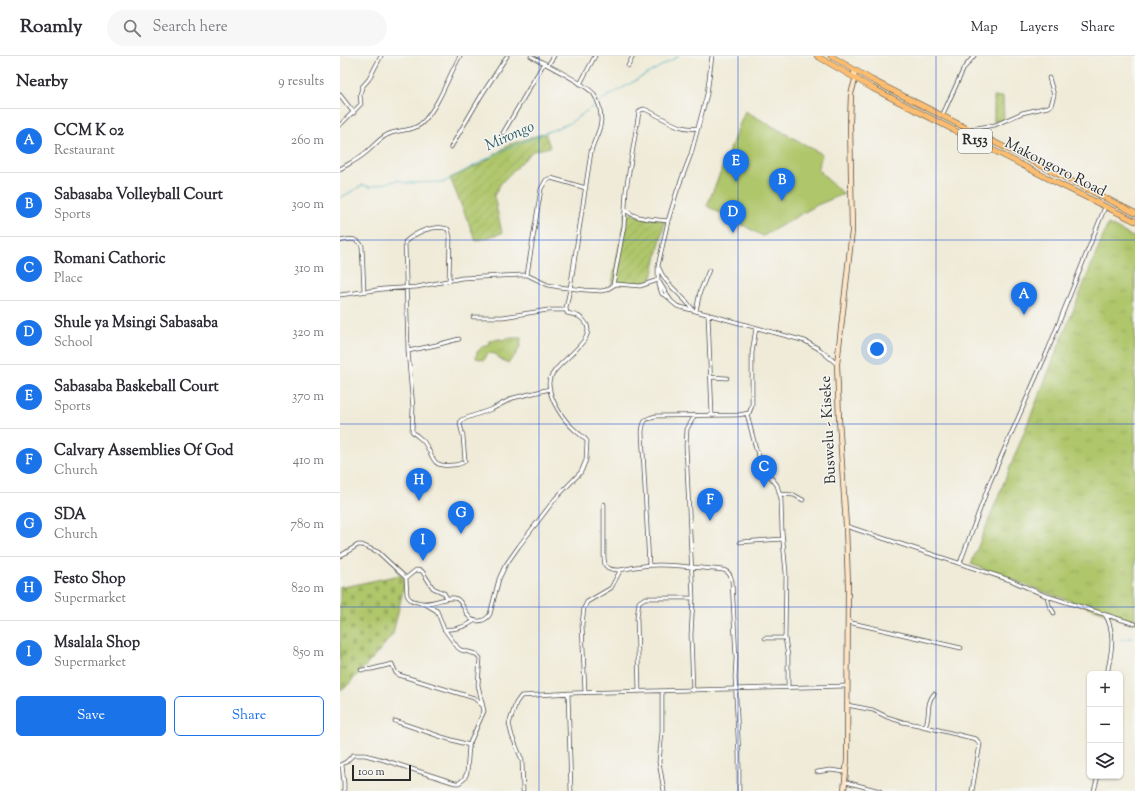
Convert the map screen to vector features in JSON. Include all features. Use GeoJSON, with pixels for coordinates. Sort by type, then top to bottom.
{"type":"FeatureCollection","features":[{"type":"Feature","properties":{"kind":"main road","name":"Makongoro Road"},"geometry":{"type":"LineString","coordinates":[[817,56],[856,80],[1135,221]]}},
{"type":"Feature","properties":{"kind":"main road","name":"Makongoro Road"},"geometry":{"type":"LineString","coordinates":[[831,56],[854,70],[968,130],[1135,213]]}},
{"type":"Feature","properties":{"kind":"main road","name":"Buswelu - Kiseke"},"geometry":{"type":"LineString","coordinates":[[844,791],[846,782],[848,622],[846,526],[837,364],[852,231],[850,117],[851,94],[856,80],[854,70]]}},
{"type":"Feature","properties":{"kind":"street"},"geometry":{"type":"LineString","coordinates":[[340,125],[354,113],[361,104],[360,95],[362,87],[369,79],[381,56]]}},
{"type":"Feature","properties":{"kind":"street"},"geometry":{"type":"LineString","coordinates":[[340,169],[363,155],[385,136],[392,133],[407,131],[424,122],[432,111],[460,56]]}},
{"type":"Feature","properties":{"kind":"street"},"geometry":{"type":"LineString","coordinates":[[451,147],[507,56]]}},
{"type":"Feature","properties":{"kind":"street"},"geometry":{"type":"LineString","coordinates":[[531,56],[592,92],[599,105],[601,121],[592,146],[566,310]]}},
{"type":"Feature","properties":{"kind":"street"},"geometry":{"type":"LineString","coordinates":[[548,65],[554,56]]}},
{"type":"Feature","properties":{"kind":"street"},"geometry":{"type":"LineString","coordinates":[[580,84],[594,56]]}},
{"type":"Feature","properties":{"kind":"street"},"geometry":{"type":"LineString","coordinates":[[628,66],[634,56]]}},
{"type":"Feature","properties":{"kind":"street"},"geometry":{"type":"LineString","coordinates":[[712,56],[708,94],[668,221],[658,266],[659,281],[668,297],[677,306],[805,341],[819,349],[837,364]]}},
{"type":"Feature","properties":{"kind":"street"},"geometry":{"type":"LineString","coordinates":[[942,116],[964,68],[974,56]]}},
{"type":"Feature","properties":{"kind":"street"},"geometry":{"type":"LineString","coordinates":[[503,133],[544,63]]}},
{"type":"Feature","properties":{"kind":"street"},"geometry":{"type":"LineString","coordinates":[[968,130],[995,124],[1022,113],[1048,107],[1051,105],[1054,95],[1049,78]]}},
{"type":"Feature","properties":{"kind":"street"},"geometry":{"type":"LineString","coordinates":[[340,95],[354,113]]}},
{"type":"Feature","properties":{"kind":"street"},"geometry":{"type":"LineString","coordinates":[[613,285],[624,226],[636,122],[639,112],[641,110],[647,111],[678,126],[689,129],[698,128]]}},
{"type":"Feature","properties":{"kind":"street"},"geometry":{"type":"LineString","coordinates":[[527,275],[541,189],[546,180],[551,178],[586,188]]}},
{"type":"Feature","properties":{"kind":"street"},"geometry":{"type":"LineString","coordinates":[[625,207],[628,212],[633,215],[668,221]]}},
{"type":"Feature","properties":{"kind":"street"},"geometry":{"type":"LineString","coordinates":[[960,563],[990,482],[1048,350],[1105,207]]}},
{"type":"Feature","properties":{"kind":"street"},"geometry":{"type":"LineString","coordinates":[[449,280],[448,228],[431,228],[424,230],[405,242],[408,350],[413,408],[412,432],[423,440],[434,462],[442,466],[460,464],[464,461],[463,436],[460,424],[461,420],[492,409],[513,398],[550,389]]}},
{"type":"Feature","properties":{"kind":"street"},"geometry":{"type":"LineString","coordinates":[[340,241],[360,241],[364,256],[364,291]]}},
{"type":"Feature","properties":{"kind":"street"},"geometry":{"type":"LineString","coordinates":[[658,266],[665,279],[694,310]]}},
{"type":"Feature","properties":{"kind":"street"},"geometry":{"type":"LineString","coordinates":[[694,310],[709,270]]}},
{"type":"Feature","properties":{"kind":"street"},"geometry":{"type":"LineString","coordinates":[[340,295],[417,286],[449,280],[514,275],[527,275],[548,285],[570,289],[606,290],[613,285],[640,286],[659,281]]}},
{"type":"Feature","properties":{"kind":"street"},"geometry":{"type":"LineString","coordinates":[[444,629],[469,625],[474,621],[484,620],[487,618],[492,608],[499,579],[505,566],[555,499],[584,467],[587,450],[587,441],[565,420],[556,405],[550,389],[549,380],[552,373],[579,348],[584,341],[587,334],[585,322],[581,318],[566,310],[543,311],[507,317],[473,317]]}},
{"type":"Feature","properties":{"kind":"street"},"geometry":{"type":"LineString","coordinates":[[708,314],[712,415]]}},
{"type":"Feature","properties":{"kind":"street"},"geometry":{"type":"LineString","coordinates":[[649,565],[642,432],[643,421],[647,417],[656,416],[747,414],[750,412],[752,408],[752,353],[756,328]]}},
{"type":"Feature","properties":{"kind":"street"},"geometry":{"type":"LineString","coordinates":[[408,350],[459,339]]}},
{"type":"Feature","properties":{"kind":"street"},"geometry":{"type":"LineString","coordinates":[[711,377],[726,378]]}},
{"type":"Feature","properties":{"kind":"street"},"geometry":{"type":"LineString","coordinates":[[747,414],[756,449],[765,470],[777,485],[780,494],[786,573],[785,638],[788,656],[788,687]]}},
{"type":"Feature","properties":{"kind":"street"},"geometry":{"type":"LineString","coordinates":[[693,691],[691,648],[693,598],[690,568],[686,436],[687,429],[695,416]]}},
{"type":"Feature","properties":{"kind":"street"},"geometry":{"type":"LineString","coordinates":[[780,494],[791,494],[803,500]]}},
{"type":"Feature","properties":{"kind":"street"},"geometry":{"type":"LineString","coordinates":[[604,504],[604,565],[608,568],[620,571],[649,565],[668,565],[726,570],[731,576],[736,658],[740,791]]}},
{"type":"Feature","properties":{"kind":"street"},"geometry":{"type":"LineString","coordinates":[[846,526],[1010,580],[1047,596],[1135,624]]}},
{"type":"Feature","properties":{"kind":"street"},"geometry":{"type":"LineString","coordinates":[[740,542],[783,539]]}},
{"type":"Feature","properties":{"kind":"street"},"geometry":{"type":"LineString","coordinates":[[340,556],[358,545],[367,546],[383,556],[406,578],[406,592],[408,598],[412,601],[425,604],[437,611],[448,637],[458,648],[476,654],[480,658],[478,685],[483,706],[483,715],[469,744],[467,773],[464,779],[459,783],[449,782],[365,755],[353,755],[341,765],[344,791]]}},
{"type":"Feature","properties":{"kind":"street"},"geometry":{"type":"LineString","coordinates":[[406,578],[416,570],[422,571],[433,588],[444,593],[447,598]]}},
{"type":"Feature","properties":{"kind":"street"},"geometry":{"type":"LineString","coordinates":[[585,692],[582,624],[584,608],[587,602],[611,588],[620,571]]}},
{"type":"Feature","properties":{"kind":"street"},"geometry":{"type":"LineString","coordinates":[[1047,596],[1049,605],[1054,613]]}},
{"type":"Feature","properties":{"kind":"street"},"geometry":{"type":"LineString","coordinates":[[425,604],[442,601],[447,598],[457,599],[469,617],[474,621]]}},
{"type":"Feature","properties":{"kind":"street"},"geometry":{"type":"LineString","coordinates":[[639,692],[637,618],[640,602],[645,598],[693,598]]}},
{"type":"Feature","properties":{"kind":"street"},"geometry":{"type":"LineString","coordinates":[[1104,613],[1110,625],[1112,642],[1107,671]]}},
{"type":"Feature","properties":{"kind":"street"},"geometry":{"type":"LineString","coordinates":[[848,622],[961,648]]}},
{"type":"Feature","properties":{"kind":"street"},"geometry":{"type":"LineString","coordinates":[[765,638],[785,638]]}},
{"type":"Feature","properties":{"kind":"street"},"geometry":{"type":"LineString","coordinates":[[361,670],[392,664],[396,673],[399,675],[474,698],[483,706]]}},
{"type":"Feature","properties":{"kind":"street"},"geometry":{"type":"LineString","coordinates":[[524,791],[522,760],[509,729],[510,719],[518,698],[525,695],[585,692],[693,691],[847,686]]}},
{"type":"Feature","properties":{"kind":"street"},"geometry":{"type":"LineString","coordinates":[[662,691],[662,732],[659,762],[664,791]]}},
{"type":"Feature","properties":{"kind":"street"},"geometry":{"type":"LineString","coordinates":[[568,693],[571,791]]}},
{"type":"Feature","properties":{"kind":"street"},"geometry":{"type":"LineString","coordinates":[[925,727],[928,720],[928,703],[934,694]]}},
{"type":"Feature","properties":{"kind":"street"},"geometry":{"type":"LineString","coordinates":[[847,705],[867,708],[896,720],[966,736],[979,741],[980,744],[972,791]]}},
{"type":"Feature","properties":{"kind":"street"},"geometry":{"type":"LineString","coordinates":[[395,720],[442,737],[469,744]]}},
{"type":"Feature","properties":{"kind":"street"},"geometry":{"type":"LineString","coordinates":[[817,772],[830,770],[846,772]]}},
{"type":"Feature","properties":{"kind":"street"},"geometry":{"type":"LineString","coordinates":[[1094,791],[1097,779]]}},
{"type":"Feature","properties":{"kind":"street"},"geometry":{"type":"LineString","coordinates":[[846,782],[880,791]]}},
{"type":"Feature","properties":{"kind":"green space"},"geometry":{"type":"Polygon","coordinates":[[[994,97],[1003,97],[1004,119],[994,122],[994,97]]]}},
{"type":"Feature","properties":{"kind":"green space"},"geometry":{"type":"Polygon","coordinates":[[[745,111],[822,154],[818,169],[844,194],[817,205],[763,236],[707,206],[745,111]]]}},
{"type":"Feature","properties":{"kind":"green space"},"geometry":{"type":"Polygon","coordinates":[[[545,133],[550,147],[533,151],[501,183],[494,196],[502,233],[476,241],[450,178],[481,164],[510,144],[545,133]]]}},
{"type":"Feature","properties":{"kind":"green space"},"geometry":{"type":"Polygon","coordinates":[[[626,213],[665,220],[651,282],[612,284],[626,213]]]}},
{"type":"Feature","properties":{"kind":"green space"},"geometry":{"type":"Polygon","coordinates":[[[1108,224],[1135,238],[1135,623],[1047,593],[971,564],[1108,224]]]}},
{"type":"Feature","properties":{"kind":"green space"},"geometry":{"type":"Polygon","coordinates":[[[506,338],[521,338],[519,350],[508,363],[500,359],[496,354],[488,353],[484,360],[476,358],[477,352],[483,346],[490,346],[489,341],[500,339],[504,340],[506,338]]]}},
{"type":"Feature","properties":{"kind":"green space"},"geometry":{"type":"Polygon","coordinates":[[[400,575],[405,581],[393,634],[344,689],[340,689],[340,586],[344,587],[400,575]]]}},
{"type":"Feature","properties":{"kind":"waterway","name":"Mirongo"},"geometry":{"type":"LineString","coordinates":[[340,198],[363,185],[370,187],[398,180],[406,183],[444,182],[505,149],[570,123],[603,99],[679,56]]}},
{"type":"Feature","properties":{"kind":"waterway"},"geometry":{"type":"LineString","coordinates":[[1121,640],[1131,638],[1135,639]]}},
{"type":"Feature","properties":{"kind":"place","name":"Sabasaba Baskeball Court"},"geometry":{"type":"Point","coordinates":[736,182]}},
{"type":"Feature","properties":{"kind":"place","name":"Sabasaba Volleyball Court"},"geometry":{"type":"Point","coordinates":[782,201]}},
{"type":"Feature","properties":{"kind":"place","name":"Shule ya Msingi Sabasaba"},"geometry":{"type":"Point","coordinates":[733,233]}},
{"type":"Feature","properties":{"kind":"place","name":"CCM K 02"},"geometry":{"type":"Point","coordinates":[1024,315]}},
{"type":"Feature","properties":{"kind":"place","name":"Romani Cathoric"},"geometry":{"type":"Point","coordinates":[764,488]}},
{"type":"Feature","properties":{"kind":"place","name":"Festo Shop"},"geometry":{"type":"Point","coordinates":[419,501]}},
{"type":"Feature","properties":{"kind":"place","name":"Calvary Assemblies Of God"},"geometry":{"type":"Point","coordinates":[710,521]}},
{"type":"Feature","properties":{"kind":"place","name":"SDA"},"geometry":{"type":"Point","coordinates":[461,534]}},
{"type":"Feature","properties":{"kind":"place","name":"Msalala Shop"},"geometry":{"type":"Point","coordinates":[423,561]}}]}
